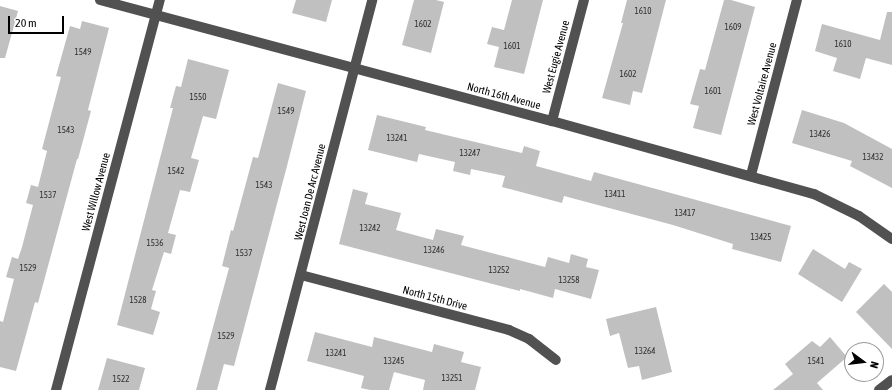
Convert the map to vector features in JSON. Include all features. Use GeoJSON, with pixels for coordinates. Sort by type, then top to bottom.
{"type":"FeatureCollection","features":[{"type":"Feature","properties":{"kind":"street","name":"North 16th Avenue"},"geometry":{"type":"LineString","coordinates":[[100,0],[552,121],[814,194],[859,216],[892,239]]}},
{"type":"Feature","properties":{"kind":"street","name":"West Willow Avenue"},"geometry":{"type":"LineString","coordinates":[[56,390],[160,0]]}},
{"type":"Feature","properties":{"kind":"street","name":"West Joan De Arc Avenue"},"geometry":{"type":"LineString","coordinates":[[270,390],[372,0]]}},
{"type":"Feature","properties":{"kind":"street","name":"West Eugie Avenue"},"geometry":{"type":"LineString","coordinates":[[552,121],[584,0]]}},
{"type":"Feature","properties":{"kind":"street","name":"West Voltaire Avenue"},"geometry":{"type":"LineString","coordinates":[[750,175],[797,0]]}},
{"type":"Feature","properties":{"kind":"street","name":"North 15th Drive"},"geometry":{"type":"LineString","coordinates":[[301,275],[509,330],[529,339],[556,360]]}},
{"type":"Feature","properties":{"kind":"street"},"geometry":{"type":"LineString","coordinates":[[879,390],[892,380]]}},
{"type":"Feature","properties":{"kind":"building"},"geometry":{"type":"Polygon","coordinates":[[[296,0],[332,0],[326,22],[292,13],[296,0]]]}},
{"type":"Feature","properties":{"kind":"building"},"geometry":{"type":"Polygon","coordinates":[[[414,0],[436,0],[444,2],[431,53],[402,45],[414,0]]]}},
{"type":"Feature","properties":{"kind":"building"},"geometry":{"type":"Polygon","coordinates":[[[512,0],[543,0],[524,74],[494,67],[499,47],[487,44],[492,27],[504,30],[512,0]]]}},
{"type":"Feature","properties":{"kind":"building"},"geometry":{"type":"Polygon","coordinates":[[[627,0],[666,0],[642,93],[633,91],[630,105],[602,98],[623,23],[621,23],[627,0]]]}},
{"type":"Feature","properties":{"kind":"building"},"geometry":{"type":"Polygon","coordinates":[[[724,0],[731,0],[755,7],[721,135],[693,128],[699,106],[690,104],[700,69],[705,70],[724,0]]]}},
{"type":"Feature","properties":{"kind":"building"},"geometry":{"type":"Polygon","coordinates":[[[0,6],[18,11],[5,58],[0,58],[0,6]]]}},
{"type":"Feature","properties":{"kind":"building"},"geometry":{"type":"Polygon","coordinates":[[[887,12],[892,12],[892,65],[866,58],[860,79],[833,71],[837,58],[815,51],[822,24],[880,40],[887,12]]]}},
{"type":"Feature","properties":{"kind":"building"},"geometry":{"type":"Polygon","coordinates":[[[82,21],[109,28],[88,110],[91,111],[78,159],[38,303],[35,302],[16,371],[0,367],[0,321],[3,322],[14,279],[6,277],[12,257],[18,259],[22,247],[33,205],[26,203],[31,185],[38,187],[47,151],[42,149],[61,77],[56,76],[70,26],[80,29],[82,21]]]}},
{"type":"Feature","properties":{"kind":"building"},"geometry":{"type":"Polygon","coordinates":[[[188,59],[229,70],[216,119],[203,116],[191,158],[199,160],[190,192],[180,190],[168,233],[176,235],[171,254],[164,252],[152,290],[156,291],[151,309],[160,312],[153,335],[117,325],[173,108],[170,108],[176,86],[181,87],[188,59]]]}},
{"type":"Feature","properties":{"kind":"building"},"geometry":{"type":"Polygon","coordinates":[[[278,83],[306,91],[234,366],[224,364],[217,390],[196,390],[229,268],[222,266],[231,230],[233,231],[253,157],[258,158],[278,83]]]}},
{"type":"Feature","properties":{"kind":"building"},"geometry":{"type":"Polygon","coordinates":[[[802,110],[844,123],[892,149],[892,188],[850,166],[852,161],[792,143],[802,110]]]}},
{"type":"Feature","properties":{"kind":"building"},"geometry":{"type":"Polygon","coordinates":[[[377,115],[426,127],[425,130],[522,153],[524,146],[540,151],[536,166],[591,181],[594,172],[791,226],[781,262],[732,249],[733,244],[673,225],[564,196],[562,203],[502,187],[505,176],[471,169],[470,175],[453,171],[455,162],[419,154],[417,162],[368,150],[377,115]]]}},
{"type":"Feature","properties":{"kind":"building"},"geometry":{"type":"Polygon","coordinates":[[[353,189],[368,193],[365,204],[401,213],[396,230],[433,240],[436,229],[464,236],[461,245],[545,267],[548,257],[569,263],[571,254],[588,259],[586,267],[599,270],[591,299],[555,289],[553,298],[520,289],[520,291],[339,244],[353,189]]]}},
{"type":"Feature","properties":{"kind":"building"},"geometry":{"type":"Polygon","coordinates":[[[813,249],[845,269],[849,262],[862,269],[842,302],[798,274],[813,249]]]}},
{"type":"Feature","properties":{"kind":"building"},"geometry":{"type":"Polygon","coordinates":[[[884,284],[892,292],[892,349],[856,312],[884,284]]]}},
{"type":"Feature","properties":{"kind":"building"},"geometry":{"type":"Polygon","coordinates":[[[656,307],[672,372],[642,380],[639,366],[628,368],[619,333],[610,336],[606,319],[656,307]]]}},
{"type":"Feature","properties":{"kind":"building"},"geometry":{"type":"Polygon","coordinates":[[[315,332],[372,347],[374,337],[432,352],[434,344],[464,352],[461,362],[481,367],[475,390],[423,390],[425,380],[394,372],[389,390],[370,390],[361,388],[364,376],[307,361],[315,332]]]}},
{"type":"Feature","properties":{"kind":"building"},"geometry":{"type":"Polygon","coordinates":[[[830,337],[844,353],[844,360],[817,383],[823,390],[773,390],[793,374],[785,364],[812,341],[820,347],[830,337]]]}},
{"type":"Feature","properties":{"kind":"building"},"geometry":{"type":"Polygon","coordinates":[[[107,358],[145,368],[139,390],[98,390],[107,358]]]}}]}
